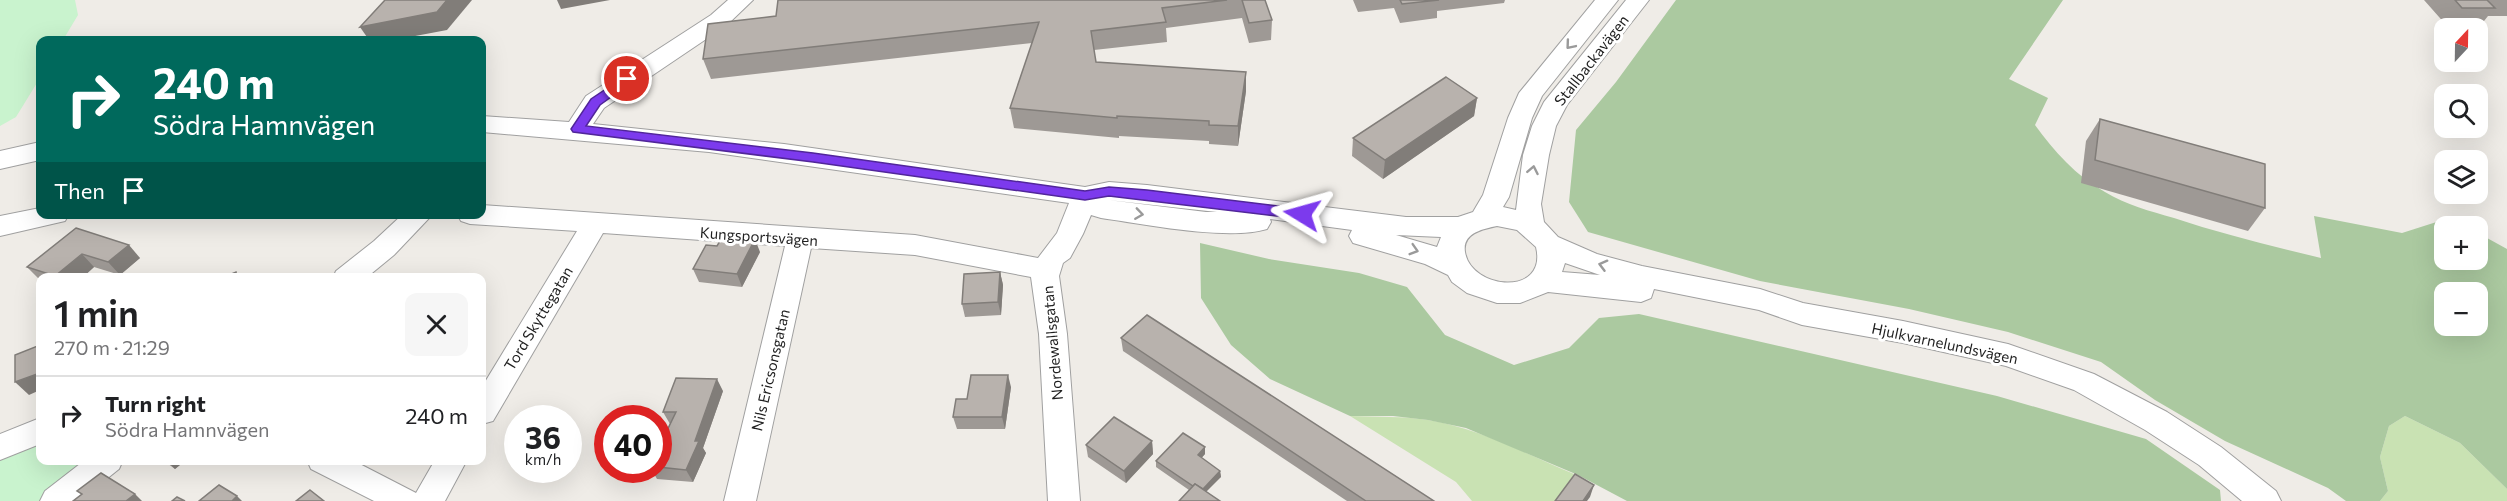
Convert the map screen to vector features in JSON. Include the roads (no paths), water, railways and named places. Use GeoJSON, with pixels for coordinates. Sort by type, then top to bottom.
{"type":"FeatureCollection","features":[{"type":"Feature","properties":{"kind":"street"},"geometry":{"type":"LineString","coordinates":[[578,129],[595,102],[719,20],[742,0]]}},
{"type":"Feature","properties":{"kind":"street","name":"Stallbackavägen"},"geometry":{"type":"LineString","coordinates":[[1472,222],[1496,197],[1520,118],[1532,93],[1608,0]]}},
{"type":"Feature","properties":{"kind":"street","name":"Stallbackavägen"},"geometry":{"type":"LineString","coordinates":[[1541,236],[1528,204],[1536,155],[1544,126],[1556,102],[1638,0]]}},
{"type":"Feature","properties":{"kind":"street"},"geometry":{"type":"LineString","coordinates":[[486,124],[578,129],[784,153],[1085,196],[1109,192],[1147,195],[1406,227],[1510,218],[1541,236],[1553,263],[1543,281],[1525,291],[1494,292],[1466,280],[1454,267],[1434,256],[1382,240],[1345,232],[1267,222],[1206,222],[1140,215],[1101,209],[1085,196]]}},
{"type":"Feature","properties":{"kind":"street"},"geometry":{"type":"LineString","coordinates":[[0,160],[36,152]]}},
{"type":"Feature","properties":{"kind":"street","name":"Nordewallsgatan"},"geometry":{"type":"LineString","coordinates":[[1064,501],[1046,270],[1070,234],[1085,196]]}},
{"type":"Feature","properties":{"kind":"street","name":"Kungsportsvägen"},"geometry":{"type":"LineString","coordinates":[[486,215],[594,225],[915,245],[1046,270]]}},
{"type":"Feature","properties":{"kind":"street"},"geometry":{"type":"LineString","coordinates":[[0,226],[36,218]]}},
{"type":"Feature","properties":{"kind":"street"},"geometry":{"type":"LineString","coordinates":[[352,273],[384,248],[415,219]]}},
{"type":"Feature","properties":{"kind":"street"},"geometry":{"type":"LineString","coordinates":[[1454,267],[1449,252],[1450,244],[1454,235],[1472,222]]}},
{"type":"Feature","properties":{"kind":"street","name":"Tord Skyttegatan"},"geometry":{"type":"LineString","coordinates":[[486,405],[594,225]]}},
{"type":"Feature","properties":{"kind":"street","name":"Hjulkvarnelundsvägen"},"geometry":{"type":"LineString","coordinates":[[1541,236],[1568,254],[1621,271],[1760,300],[1802,315]]}},
{"type":"Feature","properties":{"kind":"street","name":"Nils Ericsonsgatan"},"geometry":{"type":"LineString","coordinates":[[740,501],[800,238]]}},
{"type":"Feature","properties":{"kind":"street","name":"Hjulkvarnelundsvägen"},"geometry":{"type":"LineString","coordinates":[[1543,281],[1622,288],[1763,315],[1802,315],[1903,332],[2008,355],[2084,382],[2156,421],[2210,456],[2265,501]]}},
{"type":"Feature","properties":{"kind":"street"},"geometry":{"type":"LineString","coordinates":[[0,447],[36,433]]}},
{"type":"Feature","properties":{"kind":"street"},"geometry":{"type":"LineString","coordinates":[[56,501],[102,465]]}},
{"type":"Feature","properties":{"kind":"street"},"geometry":{"type":"LineString","coordinates":[[332,465],[404,501]]}},
{"type":"Feature","properties":{"kind":"street"},"geometry":{"type":"LineString","coordinates":[[428,501],[449,465]]}}]}
